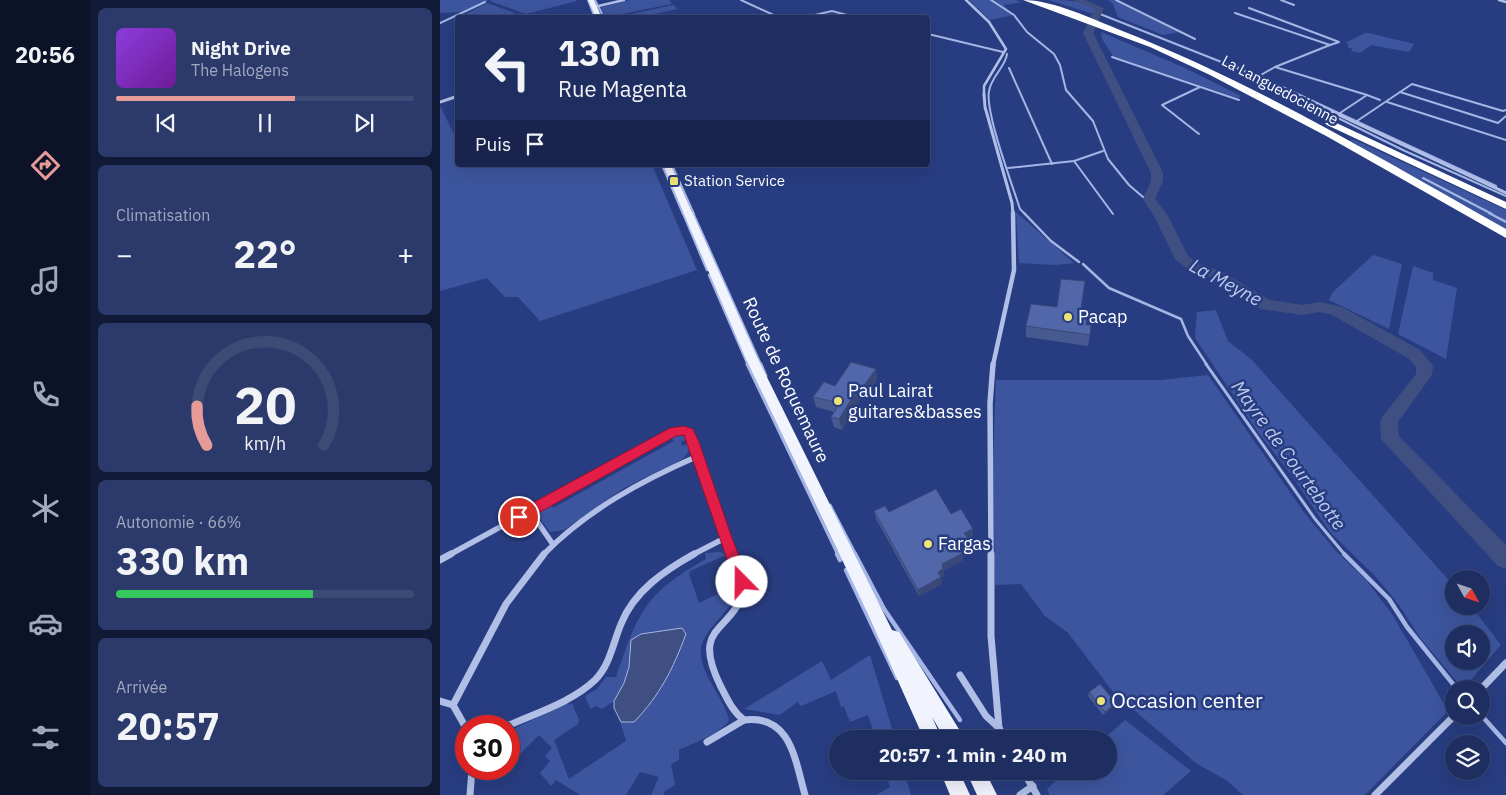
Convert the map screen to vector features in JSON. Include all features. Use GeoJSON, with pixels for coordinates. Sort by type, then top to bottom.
{"type":"FeatureCollection","features":[{"type":"Feature","properties":{"kind":"highway","name":"La Languedocienne"},"geometry":{"type":"LineString","coordinates":[[1027,0],[1102,22],[1186,54],[1506,206]]}},
{"type":"Feature","properties":{"kind":"highway","name":"La Languedocienne"},"geometry":{"type":"LineString","coordinates":[[1039,0],[1088,18]]}},
{"type":"Feature","properties":{"kind":"highway","name":"La Languedocienne"},"geometry":{"type":"LineString","coordinates":[[1102,22],[1180,56],[1239,85],[1506,234]]}},
{"type":"Feature","properties":{"kind":"main road"},"geometry":{"type":"LineString","coordinates":[[591,0],[598,15]]}},
{"type":"Feature","properties":{"kind":"main road","name":"Route de Roquemaure"},"geometry":{"type":"LineString","coordinates":[[668,167],[755,365],[874,609],[929,730]]}},
{"type":"Feature","properties":{"kind":"main road","name":"Route de Roquemaure"},"geometry":{"type":"LineString","coordinates":[[874,609],[950,730]]}},
{"type":"Feature","properties":{"kind":"main road"},"geometry":{"type":"LineString","coordinates":[[953,780],[960,795]]}},
{"type":"Feature","properties":{"kind":"main road"},"geometry":{"type":"LineString","coordinates":[[980,780],[987,795]]}},
{"type":"Feature","properties":{"kind":"street"},"geometry":{"type":"LineString","coordinates":[[594,7],[624,0]]}},
{"type":"Feature","properties":{"kind":"street"},"geometry":{"type":"LineString","coordinates":[[966,0],[977,9],[1000,35],[1006,49],[984,86],[985,107],[1012,203],[1014,232],[1014,270],[994,353],[990,403],[991,636],[999,728]]}},
{"type":"Feature","properties":{"kind":"street"},"geometry":{"type":"LineString","coordinates":[[1499,0],[1506,2]]}},
{"type":"Feature","properties":{"kind":"street"},"geometry":{"type":"LineString","coordinates":[[1234,66],[1506,193]]}},
{"type":"Feature","properties":{"kind":"street"},"geometry":{"type":"LineString","coordinates":[[440,102],[455,97]]}},
{"type":"Feature","properties":{"kind":"street"},"geometry":{"type":"LineString","coordinates":[[440,560],[674,432],[689,432],[725,538],[745,589],[742,598],[712,637],[707,651],[715,676],[735,714],[744,720]]}},
{"type":"Feature","properties":{"kind":"street"},"geometry":{"type":"LineString","coordinates":[[453,705],[472,676],[485,641],[507,602],[552,543],[621,492],[698,456]]}},
{"type":"Feature","properties":{"kind":"street"},"geometry":{"type":"LineString","coordinates":[[530,511],[552,543]]}},
{"type":"Feature","properties":{"kind":"street"},"geometry":{"type":"LineString","coordinates":[[520,720],[587,687],[602,673],[623,617],[645,588],[673,565],[725,538]]}},
{"type":"Feature","properties":{"kind":"street"},"geometry":{"type":"LineString","coordinates":[[1490,680],[1506,663]]}},
{"type":"Feature","properties":{"kind":"street"},"geometry":{"type":"LineString","coordinates":[[960,675],[986,716],[999,728]]}},
{"type":"Feature","properties":{"kind":"street"},"geometry":{"type":"LineString","coordinates":[[440,701],[453,705],[459,715]]}},
{"type":"Feature","properties":{"kind":"street"},"geometry":{"type":"LineString","coordinates":[[707,742],[744,720],[757,716],[769,720],[779,726],[805,795]]}},
{"type":"Feature","properties":{"kind":"street"},"geometry":{"type":"LineString","coordinates":[[1375,795],[1445,725]]}},
{"type":"Feature","properties":{"kind":"street"},"geometry":{"type":"LineString","coordinates":[[470,795],[471,780]]}},
{"type":"Feature","properties":{"kind":"street"},"geometry":{"type":"LineString","coordinates":[[1029,780],[1038,795]]}},
{"type":"Feature","properties":{"kind":"street"},"geometry":{"type":"LineString","coordinates":[[1020,795],[1033,786]]}},
{"type":"Feature","properties":{"kind":"shaded area"},"geometry":{"type":"Polygon","coordinates":[[[440,0],[489,0],[462,12],[440,13],[440,0]]]}},
{"type":"Feature","properties":{"kind":"shaded area"},"geometry":{"type":"Polygon","coordinates":[[[630,0],[669,0],[672,4],[617,15],[605,15],[599,8],[630,0]]]}},
{"type":"Feature","properties":{"kind":"shaded area"},"geometry":{"type":"Polygon","coordinates":[[[969,0],[1015,0],[1022,2],[1004,5],[1013,15],[990,20],[969,0]]]}},
{"type":"Feature","properties":{"kind":"shaded area"},"geometry":{"type":"Polygon","coordinates":[[[1049,0],[1080,2],[1096,9],[1093,14],[1049,0]]]}},
{"type":"Feature","properties":{"kind":"shaded area"},"geometry":{"type":"Polygon","coordinates":[[[1108,0],[1114,0],[1179,32],[1163,35],[1118,17],[1113,4],[1108,0]]]}},
{"type":"Feature","properties":{"kind":"shaded area"},"geometry":{"type":"Polygon","coordinates":[[[490,1],[577,1],[526,14],[490,1]]]}},
{"type":"Feature","properties":{"kind":"shaded area"},"geometry":{"type":"Polygon","coordinates":[[[487,3],[515,13],[511,15],[464,15],[487,3]]]}},
{"type":"Feature","properties":{"kind":"shaded area"},"geometry":{"type":"Polygon","coordinates":[[[673,5],[678,9],[650,15],[627,15],[673,5]]]}},
{"type":"Feature","properties":{"kind":"shaded area"},"geometry":{"type":"Polygon","coordinates":[[[1101,32],[1185,68],[1241,96],[1238,98],[1113,56],[1102,39],[1101,32]]]}},
{"type":"Feature","properties":{"kind":"shaded area"},"geometry":{"type":"Polygon","coordinates":[[[1365,33],[1414,44],[1409,52],[1371,45],[1360,53],[1351,51],[1353,49],[1347,47],[1349,44],[1345,43],[1365,33]]]}},
{"type":"Feature","properties":{"kind":"shaded area"},"geometry":{"type":"Polygon","coordinates":[[[440,106],[455,136],[455,167],[653,167],[697,270],[540,321],[518,297],[505,297],[487,278],[440,291],[440,106]]]}},
{"type":"Feature","properties":{"kind":"shaded area"},"geometry":{"type":"Polygon","coordinates":[[[1349,140],[1355,140],[1506,210],[1506,229],[1349,140]]]}},
{"type":"Feature","properties":{"kind":"shaded area"},"geometry":{"type":"Polygon","coordinates":[[[1016,212],[1074,263],[1056,265],[1019,263],[1016,212]]]}},
{"type":"Feature","properties":{"kind":"shaded area"},"geometry":{"type":"Polygon","coordinates":[[[1373,255],[1402,264],[1389,329],[1329,300],[1333,292],[1373,255]]]}},
{"type":"Feature","properties":{"kind":"shaded area"},"geometry":{"type":"Polygon","coordinates":[[[1413,266],[1433,273],[1433,280],[1457,288],[1446,359],[1398,334],[1413,266]]]}},
{"type":"Feature","properties":{"kind":"shaded area"},"geometry":{"type":"Polygon","coordinates":[[[1216,310],[1228,341],[1252,360],[1445,576],[1445,615],[1478,615],[1486,625],[1445,625],[1445,668],[1421,639],[1399,605],[1376,577],[1330,532],[1292,476],[1258,432],[1195,338],[1197,312],[1216,310]]]}},
{"type":"Feature","properties":{"kind":"shaded area"},"geometry":{"type":"Polygon","coordinates":[[[1208,375],[1306,515],[1336,551],[1367,581],[1392,614],[1445,706],[1445,714],[1365,795],[1243,795],[1226,780],[1197,764],[1114,693],[1068,633],[1044,615],[1021,584],[995,585],[993,461],[996,380],[1161,380],[1208,375]]]}},
{"type":"Feature","properties":{"kind":"shaded area"},"geometry":{"type":"Polygon","coordinates":[[[683,434],[688,439],[681,442],[682,446],[689,443],[689,450],[681,460],[624,488],[564,530],[550,532],[540,519],[539,513],[551,503],[553,508],[674,441],[671,437],[683,434]]]}},
{"type":"Feature","properties":{"kind":"shaded area"},"geometry":{"type":"Polygon","coordinates":[[[720,552],[726,555],[690,571],[689,574],[699,603],[738,584],[735,599],[708,632],[701,649],[701,659],[704,668],[729,720],[714,734],[679,750],[679,760],[671,764],[675,785],[665,791],[663,795],[651,795],[659,777],[640,772],[626,795],[580,795],[556,780],[551,786],[540,773],[550,761],[545,756],[552,748],[539,735],[520,754],[520,726],[568,703],[569,705],[572,703],[579,720],[578,724],[554,740],[569,779],[626,741],[614,701],[602,709],[596,706],[590,709],[585,696],[597,689],[606,677],[616,677],[631,636],[646,607],[669,583],[706,559],[705,553],[720,552]]]}},
{"type":"Feature","properties":{"kind":"shaded area"},"geometry":{"type":"Polygon","coordinates":[[[682,628],[686,634],[671,670],[658,692],[634,722],[621,722],[614,708],[614,701],[624,683],[629,667],[631,640],[641,634],[682,628]]]}},
{"type":"Feature","properties":{"kind":"shaded area"},"geometry":{"type":"Polygon","coordinates":[[[1490,631],[1501,645],[1490,658],[1490,631]]]}},
{"type":"Feature","properties":{"kind":"shaded area"},"geometry":{"type":"Polygon","coordinates":[[[870,655],[892,730],[873,730],[868,715],[850,722],[844,706],[841,707],[836,691],[801,706],[797,702],[780,715],[744,709],[822,661],[831,680],[870,655]]]}},
{"type":"Feature","properties":{"kind":"shaded area"},"geometry":{"type":"Polygon","coordinates":[[[1447,670],[1479,670],[1471,680],[1455,680],[1447,670]]]}},
{"type":"Feature","properties":{"kind":"shaded area"},"geometry":{"type":"Polygon","coordinates":[[[1125,720],[1191,771],[1163,795],[1050,795],[1047,789],[1057,780],[1117,780],[1117,730],[1114,730],[1125,720]]]}},
{"type":"Feature","properties":{"kind":"shaded area"},"geometry":{"type":"Polygon","coordinates":[[[888,780],[907,780],[911,795],[876,795],[890,787],[888,780]]]}},
{"type":"Feature","properties":{"kind":"building","name":"Pacap"},"geometry":{"type":"Polygon","coordinates":[[[1061,279],[1085,281],[1080,315],[1087,315],[1086,325],[1091,325],[1090,335],[1026,326],[1031,304],[1057,307],[1061,279]]]}},
{"type":"Feature","properties":{"kind":"building"},"geometry":{"type":"Polygon","coordinates":[[[851,362],[876,369],[862,388],[859,387],[839,419],[831,417],[840,403],[813,397],[824,382],[835,386],[851,362]]]}},
{"type":"Feature","properties":{"kind":"building","name":"Fargas"},"geometry":{"type":"Polygon","coordinates":[[[936,489],[951,514],[961,509],[973,529],[964,533],[969,540],[958,546],[963,553],[942,564],[943,569],[938,572],[941,577],[918,590],[874,511],[885,506],[889,512],[936,489]]]}},
{"type":"Feature","properties":{"kind":"building","name":"Occasion center"},"geometry":{"type":"Polygon","coordinates":[[[1100,684],[1116,703],[1105,712],[1089,692],[1100,684]]]}},
{"type":"Feature","properties":{"kind":"waterway"},"geometry":{"type":"LineString","coordinates":[[588,0],[594,15]]}},
{"type":"Feature","properties":{"kind":"waterway","name":"Mayre de Courtebotte"},"geometry":{"type":"LineString","coordinates":[[595,0],[602,15]]}},
{"type":"Feature","properties":{"kind":"waterway","name":"Mayre de Courtebotte"},"geometry":{"type":"LineString","coordinates":[[741,0],[774,15]]}},
{"type":"Feature","properties":{"kind":"waterway"},"geometry":{"type":"LineString","coordinates":[[991,0],[1014,15],[1027,32],[1054,54],[1060,65],[1066,90],[1093,121],[1108,159],[1129,185],[1143,197],[1149,199]]}},
{"type":"Feature","properties":{"kind":"waterway","name":"La Meyne"},"geometry":{"type":"LineString","coordinates":[[1077,0],[1100,8],[1088,33],[1157,173],[1157,181],[1149,199],[1161,216],[1182,259],[1195,268],[1216,274],[1266,305],[1302,310],[1320,307],[1337,311],[1414,354],[1425,366],[1424,375],[1389,421],[1390,439],[1506,559]]}},
{"type":"Feature","properties":{"kind":"waterway"},"geometry":{"type":"LineString","coordinates":[[1116,0],[1195,39]]}},
{"type":"Feature","properties":{"kind":"waterway"},"geometry":{"type":"LineString","coordinates":[[1281,0],[1294,5]]}},
{"type":"Feature","properties":{"kind":"waterway"},"geometry":{"type":"LineString","coordinates":[[457,15],[485,2]]}},
{"type":"Feature","properties":{"kind":"waterway"},"geometry":{"type":"LineString","coordinates":[[1249,8],[1339,42],[1330,45]]}},
{"type":"Feature","properties":{"kind":"waterway","name":"Mayre de Courtebotte"},"geometry":{"type":"LineString","coordinates":[[815,15],[832,11],[847,15]]}},
{"type":"Feature","properties":{"kind":"waterway"},"geometry":{"type":"LineString","coordinates":[[1235,13],[1330,45]]}},
{"type":"Feature","properties":{"kind":"waterway"},"geometry":{"type":"LineString","coordinates":[[1100,14],[1229,65]]}},
{"type":"Feature","properties":{"kind":"waterway"},"geometry":{"type":"LineString","coordinates":[[440,23],[455,16]]}},
{"type":"Feature","properties":{"kind":"waterway","name":"Mayre de Courtebotte"},"geometry":{"type":"LineString","coordinates":[[930,34],[1003,52]]}},
{"type":"Feature","properties":{"kind":"waterway"},"geometry":{"type":"LineString","coordinates":[[1275,67],[1330,45]]}},
{"type":"Feature","properties":{"kind":"waterway","name":"Mayre de Courtebotte"},"geometry":{"type":"LineString","coordinates":[[1007,54],[1004,63],[990,86],[989,101],[995,131],[1020,209],[1024,213]]}},
{"type":"Feature","properties":{"kind":"waterway"},"geometry":{"type":"LineString","coordinates":[[1112,57],[1239,100]]}},
{"type":"Feature","properties":{"kind":"waterway"},"geometry":{"type":"LineString","coordinates":[[1234,67],[1405,151],[1506,196]]}},
{"type":"Feature","properties":{"kind":"waterway"},"geometry":{"type":"LineString","coordinates":[[1275,67],[1367,95]]}},
{"type":"Feature","properties":{"kind":"waterway"},"geometry":{"type":"LineString","coordinates":[[1275,67],[1259,76],[1496,186]]}},
{"type":"Feature","properties":{"kind":"waterway"},"geometry":{"type":"LineString","coordinates":[[1009,68],[1052,163]]}},
{"type":"Feature","properties":{"kind":"waterway"},"geometry":{"type":"LineString","coordinates":[[1400,92],[1412,84],[1503,111],[1506,110]]}},
{"type":"Feature","properties":{"kind":"waterway"},"geometry":{"type":"LineString","coordinates":[[1199,134],[1162,105],[1200,87]]}},
{"type":"Feature","properties":{"kind":"waterway"},"geometry":{"type":"LineString","coordinates":[[1357,121],[1400,92]]}},
{"type":"Feature","properties":{"kind":"waterway"},"geometry":{"type":"LineString","coordinates":[[1400,92],[1498,123],[1506,116]]}},
{"type":"Feature","properties":{"kind":"waterway"},"geometry":{"type":"LineString","coordinates":[[1340,113],[1367,95]]}},
{"type":"Feature","properties":{"kind":"waterway"},"geometry":{"type":"LineString","coordinates":[[1367,95],[1380,100]]}},
{"type":"Feature","properties":{"kind":"waterway"},"geometry":{"type":"LineString","coordinates":[[1387,102],[1506,140]]}},
{"type":"Feature","properties":{"kind":"waterway"},"geometry":{"type":"LineString","coordinates":[[1074,161],[1103,151]]}},
{"type":"Feature","properties":{"kind":"waterway"},"geometry":{"type":"LineString","coordinates":[[1052,163],[1074,161]]}},
{"type":"Feature","properties":{"kind":"waterway"},"geometry":{"type":"LineString","coordinates":[[1074,161],[1113,214]]}},
{"type":"Feature","properties":{"kind":"waterway"},"geometry":{"type":"LineString","coordinates":[[1008,168],[1052,163]]}},
{"type":"Feature","properties":{"kind":"waterway"},"geometry":{"type":"LineString","coordinates":[[663,167],[683,214]]}},
{"type":"Feature","properties":{"kind":"waterway"},"geometry":{"type":"LineString","coordinates":[[673,167],[694,214]]}},
{"type":"Feature","properties":{"kind":"waterway"},"geometry":{"type":"LineString","coordinates":[[1423,178],[1492,214]]}},
{"type":"Feature","properties":{"kind":"waterway"},"geometry":{"type":"LineString","coordinates":[[683,213],[707,270]]}},
{"type":"Feature","properties":{"kind":"waterway"},"geometry":{"type":"LineString","coordinates":[[693,213],[761,365]]}},
{"type":"Feature","properties":{"kind":"waterway","name":"Mayre de Courtebotte"},"geometry":{"type":"LineString","coordinates":[[1024,213],[1051,241],[1079,262]]}},
{"type":"Feature","properties":{"kind":"waterway"},"geometry":{"type":"LineString","coordinates":[[1489,213],[1506,222]]}},
{"type":"Feature","properties":{"kind":"waterway","name":"Mayre de Courtebotte"},"geometry":{"type":"LineString","coordinates":[[1083,264],[1109,288],[1181,319],[1188,336],[1207,365]]}},
{"type":"Feature","properties":{"kind":"waterway"},"geometry":{"type":"LineString","coordinates":[[709,275],[748,365]]}},
{"type":"Feature","properties":{"kind":"waterway"},"geometry":{"type":"LineString","coordinates":[[747,364],[838,555]]}},
{"type":"Feature","properties":{"kind":"waterway"},"geometry":{"type":"LineString","coordinates":[[761,364],[766,376]]}},
{"type":"Feature","properties":{"kind":"waterway","name":"Mayre de Courtebotte"},"geometry":{"type":"LineString","coordinates":[[1206,364],[1315,519],[1345,555]]}},
{"type":"Feature","properties":{"kind":"waterway"},"geometry":{"type":"LineString","coordinates":[[830,505],[856,555]]}},
{"type":"Feature","properties":{"kind":"waterway"},"geometry":{"type":"LineString","coordinates":[[837,554],[840,560]]}},
{"type":"Feature","properties":{"kind":"waterway"},"geometry":{"type":"LineString","coordinates":[[855,554],[884,609],[960,720]]}},
{"type":"Feature","properties":{"kind":"waterway","name":"Mayre de Courtebotte"},"geometry":{"type":"LineString","coordinates":[[1345,555],[1389,599],[1407,627],[1450,680]]}},
{"type":"Feature","properties":{"kind":"waterway"},"geometry":{"type":"LineString","coordinates":[[846,570],[897,678]]}},
{"type":"Feature","properties":{"kind":"waterway","name":"Mayre de Courtebotte"},"geometry":{"type":"LineString","coordinates":[[1490,725],[1506,743]]}},
{"type":"Feature","properties":{"kind":"place","name":"Station Service"},"geometry":{"type":"Point","coordinates":[674,181]}},
{"type":"Feature","properties":{"kind":"place","name":"Pacap"},"geometry":{"type":"Point","coordinates":[1068,317]}},
{"type":"Feature","properties":{"kind":"place","name":"Paul Lairat guitares&basses"},"geometry":{"type":"Point","coordinates":[838,401]}},
{"type":"Feature","properties":{"kind":"place","name":"Fargas"},"geometry":{"type":"Point","coordinates":[928,544]}},
{"type":"Feature","properties":{"kind":"place","name":"Occasion center"},"geometry":{"type":"Point","coordinates":[1101,701]}},
{"type":"Feature","properties":{"kind":"route"},"geometry":{"type":"LineString","coordinates":[[519,517],[674,432],[684,430],[689,432],[693,442],[725,538],[742,582]]}}]}
